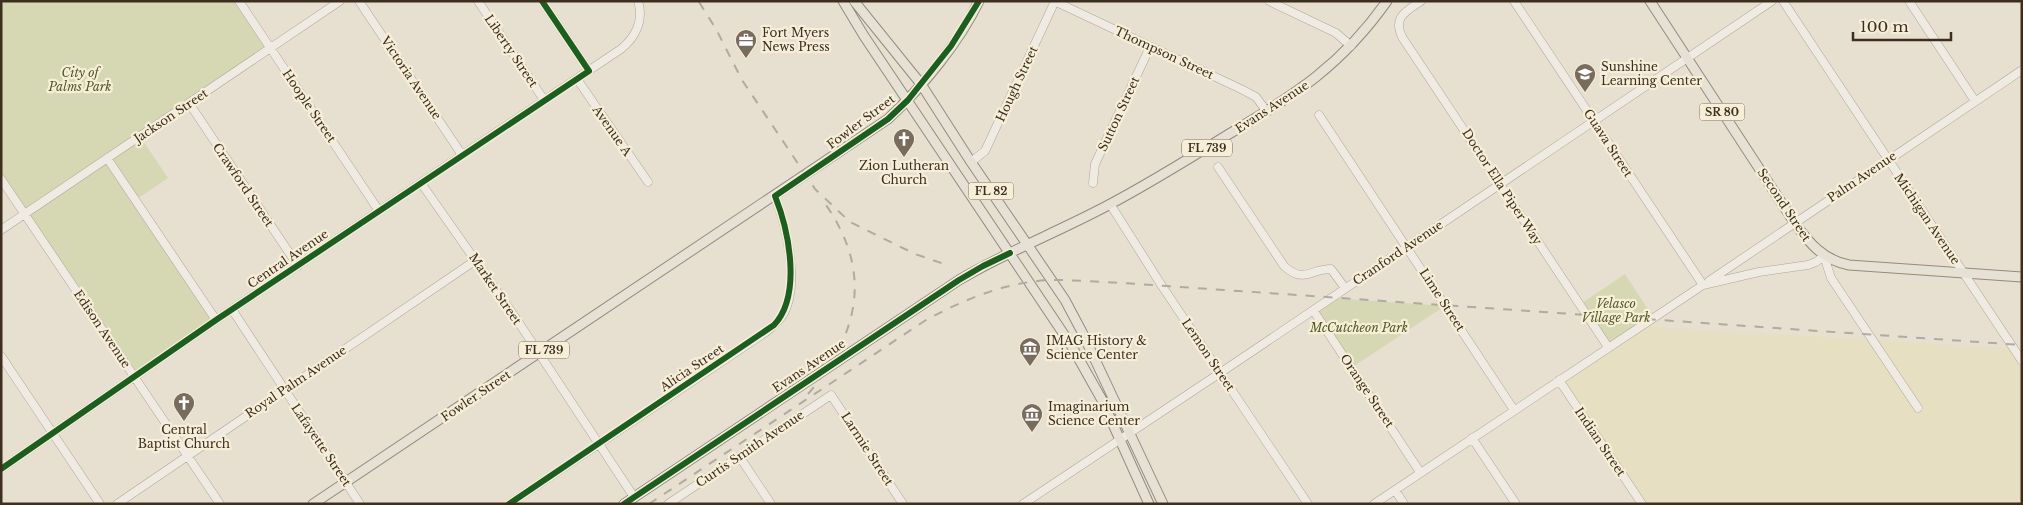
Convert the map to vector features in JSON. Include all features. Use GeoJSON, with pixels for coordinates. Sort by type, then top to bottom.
{"type":"FeatureCollection","features":[{"type":"Feature","properties":{"kind":"main road","name":"FL 82"},"geometry":{"type":"LineString","coordinates":[[843,1],[1071,345],[1091,379],[1149,504]]}},
{"type":"Feature","properties":{"kind":"main road","name":"FL 82"},"geometry":{"type":"LineString","coordinates":[[854,1],[921,84],[971,162],[1065,300],[1163,504]]}},
{"type":"Feature","properties":{"kind":"main road","name":"Fowler Street"},"geometry":{"type":"LineString","coordinates":[[313,504],[888,119],[908,100],[951,46],[979,1]]}},
{"type":"Feature","properties":{"kind":"main road","name":"FL 739"},"geometry":{"type":"LineString","coordinates":[[1351,46],[1387,1]]}},
{"type":"Feature","properties":{"kind":"main road","name":"Second Street"},"geometry":{"type":"LineString","coordinates":[[1650,1],[1794,222],[1812,247],[1824,256]]}},
{"type":"Feature","properties":{"kind":"main road"},"geometry":{"type":"LineString","coordinates":[[849,12],[854,10],[859,13],[893,55],[902,60]]}},
{"type":"Feature","properties":{"kind":"main road","name":"Evans Avenue"},"geometry":{"type":"LineString","coordinates":[[624,504],[959,280],[983,266],[1110,204],[1267,112],[1306,87],[1351,46]]}},
{"type":"Feature","properties":{"kind":"main road","name":"SR 80"},"geometry":{"type":"LineString","coordinates":[[1824,256],[1839,263],[1849,265],[2022,277]]}},
{"type":"Feature","properties":{"kind":"street","name":"Hoople Street"},"geometry":{"type":"LineString","coordinates":[[239,1],[379,211]]}},
{"type":"Feature","properties":{"kind":"street","name":"Jackson Street"},"geometry":{"type":"LineString","coordinates":[[1,230],[340,1]]}},
{"type":"Feature","properties":{"kind":"street","name":"Victoria Avenue"},"geometry":{"type":"LineString","coordinates":[[359,1],[462,155]]}},
{"type":"Feature","properties":{"kind":"street","name":"Liberty Street"},"geometry":{"type":"LineString","coordinates":[[478,1],[544,100]]}},
{"type":"Feature","properties":{"kind":"street"},"geometry":{"type":"LineString","coordinates":[[542,1],[589,70]]}},
{"type":"Feature","properties":{"kind":"street","name":"Central Avenue"},"geometry":{"type":"LineString","coordinates":[[1,469],[216,320],[233,311],[621,49],[632,38],[639,22],[638,1]]}},
{"type":"Feature","properties":{"kind":"street","name":"Thompson Street"},"geometry":{"type":"LineString","coordinates":[[1055,1],[1249,93],[1256,97],[1267,112]]}},
{"type":"Feature","properties":{"kind":"street","name":"Hough Street"},"geometry":{"type":"LineString","coordinates":[[971,162],[985,151],[1055,1]]}},
{"type":"Feature","properties":{"kind":"street"},"geometry":{"type":"LineString","coordinates":[[1269,1],[1336,33],[1351,46]]}},
{"type":"Feature","properties":{"kind":"street","name":"Doctor Ella Piper Way"},"geometry":{"type":"LineString","coordinates":[[1421,1],[1405,12],[1399,20],[1397,27],[1402,37],[1608,347]]}},
{"type":"Feature","properties":{"kind":"street","name":"Guava Street"},"geometry":{"type":"LineString","coordinates":[[1514,1],[1703,284]]}},
{"type":"Feature","properties":{"kind":"street","name":"Cranford Avenue"},"geometry":{"type":"LineString","coordinates":[[1022,504],[1772,1]]}},
{"type":"Feature","properties":{"kind":"street","name":"Michigan Avenue"},"geometry":{"type":"LineString","coordinates":[[1783,1],[2022,362]]}},
{"type":"Feature","properties":{"kind":"street"},"geometry":{"type":"LineString","coordinates":[[1909,1],[1975,101]]}},
{"type":"Feature","properties":{"kind":"street","name":"Sutton Street"},"geometry":{"type":"LineString","coordinates":[[1093,183],[1095,164],[1150,47]]}},
{"type":"Feature","properties":{"kind":"street","name":"Palm Avenue"},"geometry":{"type":"LineString","coordinates":[[1374,504],[2022,70]]}},
{"type":"Feature","properties":{"kind":"street","name":"Avenue A"},"geometry":{"type":"LineString","coordinates":[[577,79],[648,182]]}},
{"type":"Feature","properties":{"kind":"street","name":"Crawford Street"},"geometry":{"type":"LineString","coordinates":[[189,103],[298,266]]}},
{"type":"Feature","properties":{"kind":"street","name":"Lime Street"},"geometry":{"type":"LineString","coordinates":[[1319,116],[1514,410]]}},
{"type":"Feature","properties":{"kind":"street"},"geometry":{"type":"LineString","coordinates":[[107,158],[216,320]]}},
{"type":"Feature","properties":{"kind":"street"},"geometry":{"type":"LineString","coordinates":[[1218,167],[1284,266],[1298,276],[1307,276],[1323,269],[1331,269],[1346,288]]}},
{"type":"Feature","properties":{"kind":"street","name":"Edison Avenue"},"geometry":{"type":"LineString","coordinates":[[1,179],[220,504]]}},
{"type":"Feature","properties":{"kind":"street","name":"Market Street"},"geometry":{"type":"LineString","coordinates":[[421,183],[476,260],[634,497]]}},
{"type":"Feature","properties":{"kind":"street","name":"Alicia Street"},"geometry":{"type":"LineString","coordinates":[[509,504],[766,332],[781,318],[788,305],[791,278],[788,246],[775,196]]}},
{"type":"Feature","properties":{"kind":"street","name":"Lemon Street"},"geometry":{"type":"LineString","coordinates":[[1110,204],[1308,504]]}},
{"type":"Feature","properties":{"kind":"street"},"geometry":{"type":"LineString","coordinates":[[1703,284],[1759,272],[1808,265],[1824,256]]}},
{"type":"Feature","properties":{"kind":"street","name":"Second Street"},"geometry":{"type":"LineString","coordinates":[[1824,256],[1831,278],[1918,408]]}},
{"type":"Feature","properties":{"kind":"street","name":"Royal Palm Avenue"},"geometry":{"type":"LineString","coordinates":[[117,504],[476,260]]}},
{"type":"Feature","properties":{"kind":"street","name":"Orange Street"},"geometry":{"type":"LineString","coordinates":[[1313,310],[1420,472]]}},
{"type":"Feature","properties":{"kind":"street","name":"Lafayette Street"},"geometry":{"type":"LineString","coordinates":[[233,311],[360,504]]}},
{"type":"Feature","properties":{"kind":"street"},"geometry":{"type":"LineString","coordinates":[[1,356],[100,504]]}},
{"type":"Feature","properties":{"kind":"street","name":"Indian Street"},"geometry":{"type":"LineString","coordinates":[[1559,380],[1642,504]]}},
{"type":"Feature","properties":{"kind":"street","name":"Curtis Smith Avenue"},"geometry":{"type":"LineString","coordinates":[[668,504],[832,394]]}},
{"type":"Feature","properties":{"kind":"street","name":"Larmie Street"},"geometry":{"type":"LineString","coordinates":[[832,394],[903,504]]}},
{"type":"Feature","properties":{"kind":"street"},"geometry":{"type":"LineString","coordinates":[[1472,438],[1516,504]]}},
{"type":"Feature","properties":{"kind":"street"},"geometry":{"type":"LineString","coordinates":[[739,456],[771,504]]}},
{"type":"Feature","properties":{"kind":"street"},"geometry":{"type":"LineString","coordinates":[[1395,490],[1404,504]]}},
{"type":"Feature","properties":{"kind":"street"},"geometry":{"type":"LineString","coordinates":[[1034,496],[1040,504]]}},
{"type":"Feature","properties":{"kind":"shaded area"},"geometry":{"type":"Polygon","coordinates":[[[1645,326],[2008,348],[2022,368],[2022,504],[1641,504],[1561,383],[1645,326]]]}},
{"type":"Feature","properties":{"kind":"green space","name":"City of Palms Park"},"geometry":{"type":"Polygon","coordinates":[[[1,1],[236,1],[268,48],[26,211],[1,176],[1,1]]]}},
{"type":"Feature","properties":{"kind":"green space"},"geometry":{"type":"Polygon","coordinates":[[[141,138],[168,178],[137,199],[110,158],[141,138]]]}},
{"type":"Feature","properties":{"kind":"green space"},"geometry":{"type":"Polygon","coordinates":[[[107,160],[214,319],[135,375],[27,214],[107,160]]]}},
{"type":"Feature","properties":{"kind":"green space","name":"Velasco Village Park"},"geometry":{"type":"Polygon","coordinates":[[[1625,274],[1653,317],[1608,347],[1579,305],[1625,274]]]}},
{"type":"Feature","properties":{"kind":"green space","name":"McCutcheon Park"},"geometry":{"type":"Polygon","coordinates":[[[1331,298],[1445,306],[1351,368],[1313,310],[1331,298]]]}},
{"type":"Feature","properties":{"kind":"railway"},"geometry":{"type":"LineString","coordinates":[[699,2],[716,29],[742,80],[815,189],[850,222],[915,254],[947,265]]}},
{"type":"Feature","properties":{"kind":"railway"},"geometry":{"type":"LineString","coordinates":[[808,394],[839,349],[848,326],[854,302],[854,279],[850,255],[841,230],[826,205]]}},
{"type":"Feature","properties":{"kind":"railway"},"geometry":{"type":"LineString","coordinates":[[649,504],[926,320],[987,292],[1036,281],[1062,280],[1123,283],[2022,345]]}},
{"type":"Feature","properties":{"kind":"cycle path"},"geometry":{"type":"LineString","coordinates":[[1,469],[216,320],[589,71],[542,1]]}},
{"type":"Feature","properties":{"kind":"cycle path"},"geometry":{"type":"LineString","coordinates":[[509,504],[774,325],[783,312],[788,297],[790,280],[790,262],[785,227],[775,196],[888,119],[908,100],[951,46],[979,1]]}},
{"type":"Feature","properties":{"kind":"cycle path"},"geometry":{"type":"LineString","coordinates":[[624,504],[959,280],[1010,253]]}},
{"type":"Feature","properties":{"kind":"place","name":"Fort Myers News Press"},"geometry":{"type":"Point","coordinates":[746,59]}},
{"type":"Feature","properties":{"kind":"place","name":"Sunshine Learning Center"},"geometry":{"type":"Point","coordinates":[1585,93]}},
{"type":"Feature","properties":{"kind":"place","name":"Zion Lutheran Church"},"geometry":{"type":"Point","coordinates":[904,158]}},
{"type":"Feature","properties":{"kind":"place","name":"IMAG History & Science Center"},"geometry":{"type":"Point","coordinates":[1030,367]}},
{"type":"Feature","properties":{"kind":"place","name":"Central Baptist Church"},"geometry":{"type":"Point","coordinates":[184,422]}},
{"type":"Feature","properties":{"kind":"place","name":"Imaginarium Science Center"},"geometry":{"type":"Point","coordinates":[1032,433]}}]}
